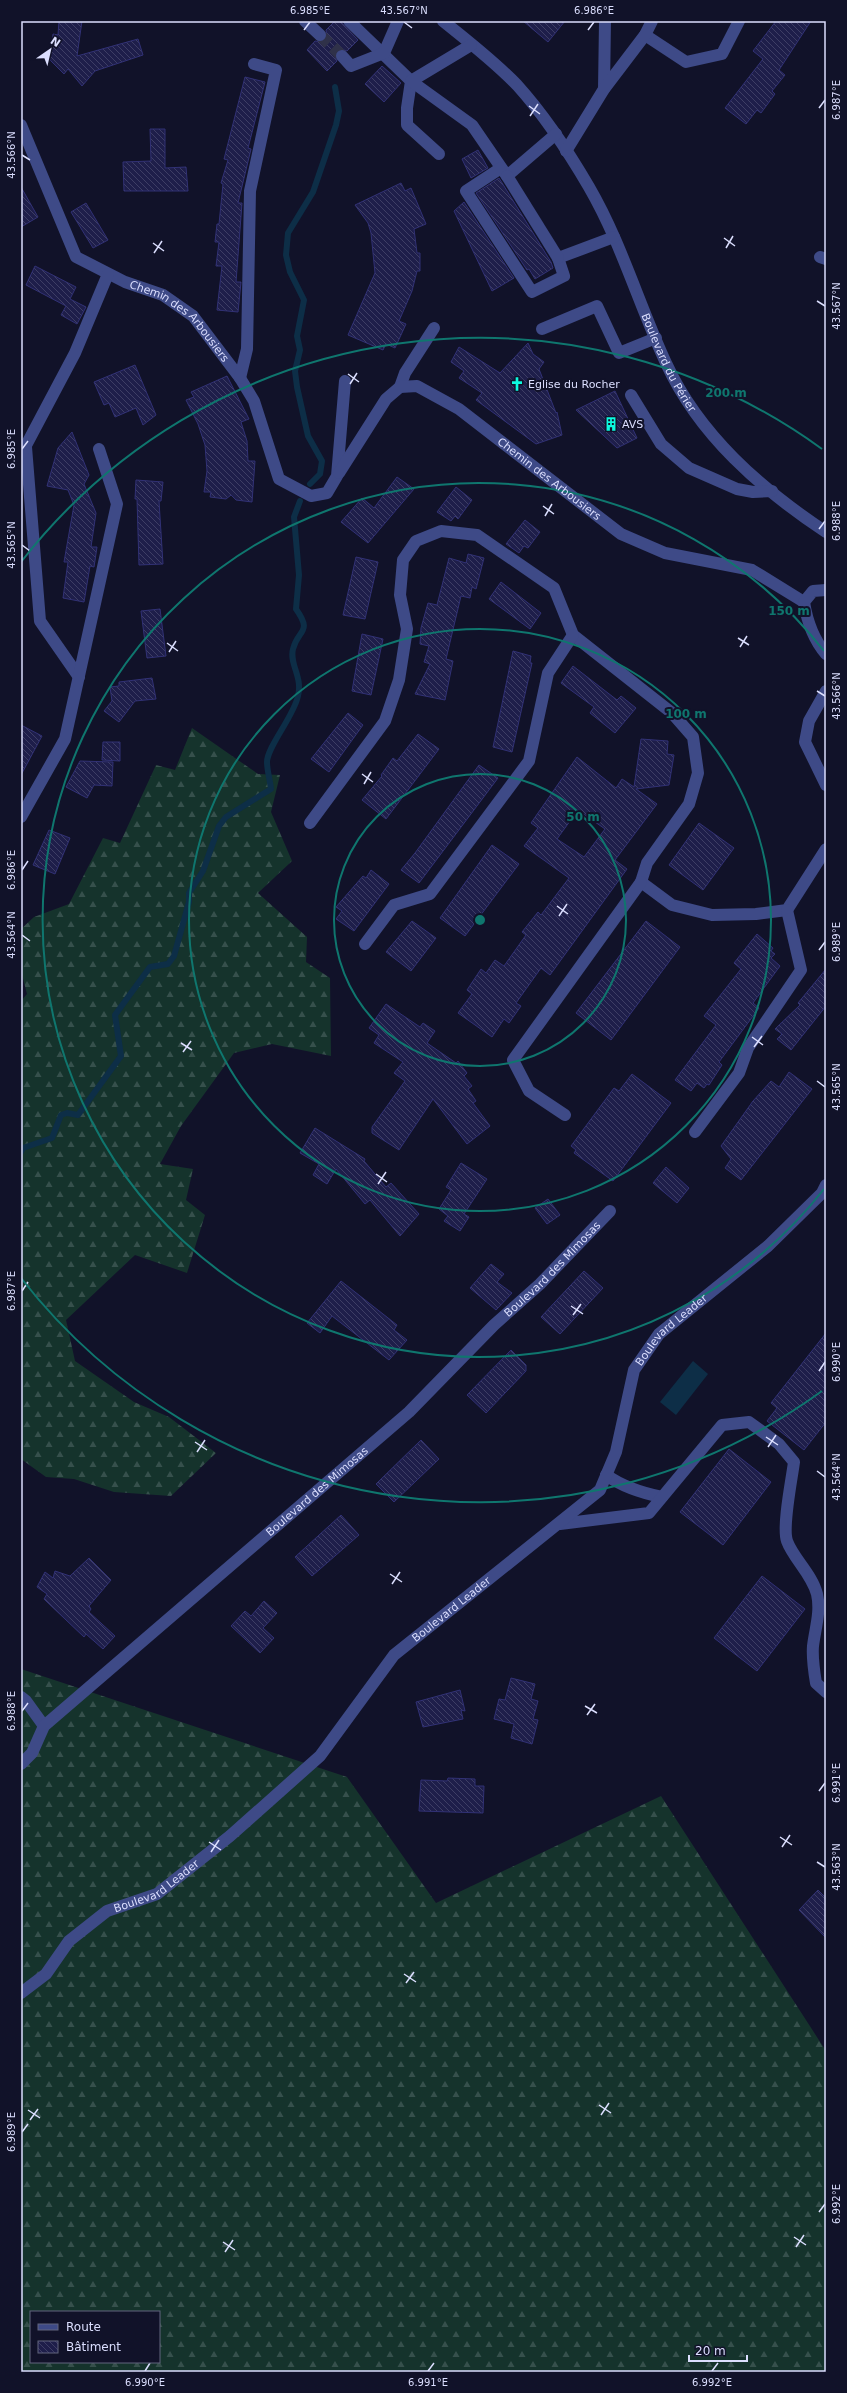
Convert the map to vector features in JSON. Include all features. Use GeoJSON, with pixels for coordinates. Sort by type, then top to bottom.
{"type":"FeatureCollection","features":[{"type":"Feature","properties":{"kind":"street"},"geometry":{"type":"LineString","coordinates":[[305,21],[320,35]]}},
{"type":"Feature","properties":{"kind":"street"},"geometry":{"type":"LineString","coordinates":[[349,21],[384,53],[410,81],[472,125],[504,172],[558,258],[564,276],[532,292],[466,191],[504,172],[556,134]]}},
{"type":"Feature","properties":{"kind":"street"},"geometry":{"type":"LineString","coordinates":[[342,56],[351,66],[384,53],[398,21]]}},
{"type":"Feature","properties":{"kind":"street","name":"Boulevard du Périer"},"geometry":{"type":"LineString","coordinates":[[443,21],[516,84],[556,134],[589,187],[614,237],[666,364],[692,410],[724,450],[772,491],[826,532]]}},
{"type":"Feature","properties":{"kind":"street"},"geometry":{"type":"LineString","coordinates":[[604,89],[605,21]]}},
{"type":"Feature","properties":{"kind":"street"},"geometry":{"type":"LineString","coordinates":[[566,151],[604,89],[645,35],[652,21]]}},
{"type":"Feature","properties":{"kind":"street"},"geometry":{"type":"LineString","coordinates":[[645,35],[686,62],[722,54],[739,21]]}},
{"type":"Feature","properties":{"kind":"street"},"geometry":{"type":"LineString","coordinates":[[410,81],[472,45]]}},
{"type":"Feature","properties":{"kind":"street"},"geometry":{"type":"LineString","coordinates":[[240,378],[248,349],[250,191],[276,70],[254,64]]}},
{"type":"Feature","properties":{"kind":"street"},"geometry":{"type":"LineString","coordinates":[[410,81],[407,108],[408,125],[439,154]]}},
{"type":"Feature","properties":{"kind":"street","name":"Chemin des Arbousiers"},"geometry":{"type":"LineString","coordinates":[[21,125],[76,257],[108,274],[163,295],[193,316],[240,378],[254,401],[279,480],[310,496],[327,493],[386,399],[400,387],[418,386],[459,408],[621,534],[665,553],[752,570],[804,602]]}},
{"type":"Feature","properties":{"kind":"street"},"geometry":{"type":"LineString","coordinates":[[558,258],[614,237]]}},
{"type":"Feature","properties":{"kind":"street"},"geometry":{"type":"LineString","coordinates":[[79,677],[40,621],[23,451],[75,353],[108,274]]}},
{"type":"Feature","properties":{"kind":"street"},"geometry":{"type":"LineString","coordinates":[[542,329],[597,306],[619,353],[656,338]]}},
{"type":"Feature","properties":{"kind":"street"},"geometry":{"type":"LineString","coordinates":[[400,387],[405,373],[434,328]]}},
{"type":"Feature","properties":{"kind":"street","name":"Chemin des Arbousiers"},"geometry":{"type":"LineString","coordinates":[[337,476],[345,381]]}},
{"type":"Feature","properties":{"kind":"street"},"geometry":{"type":"LineString","coordinates":[[631,395],[661,444],[689,468],[737,489],[753,492],[772,491]]}},
{"type":"Feature","properties":{"kind":"street"},"geometry":{"type":"LineString","coordinates":[[21,818],[65,739],[117,504],[99,449]]}},
{"type":"Feature","properties":{"kind":"street"},"geometry":{"type":"LineString","coordinates":[[310,823],[385,721],[399,680],[407,629],[400,595],[403,560],[416,541],[441,531],[477,535],[554,588],[572,635],[672,713],[693,736],[698,773],[689,804],[647,862],[641,882],[513,1060],[529,1091],[565,1115]]}},
{"type":"Feature","properties":{"kind":"street"},"geometry":{"type":"LineString","coordinates":[[826,590],[813,592],[804,602],[806,618],[821,648],[826,654]]}},
{"type":"Feature","properties":{"kind":"street"},"geometry":{"type":"LineString","coordinates":[[365,944],[394,905],[430,894],[529,761],[548,673],[572,635]]}},
{"type":"Feature","properties":{"kind":"street"},"geometry":{"type":"LineString","coordinates":[[826,691],[809,721],[805,742],[826,785]]}},
{"type":"Feature","properties":{"kind":"street"},"geometry":{"type":"LineString","coordinates":[[695,1132],[739,1073],[748,1048],[801,970],[788,910],[826,849]]}},
{"type":"Feature","properties":{"kind":"street"},"geometry":{"type":"LineString","coordinates":[[641,882],[672,905],[712,915],[756,914],[788,910]]}},
{"type":"Feature","properties":{"kind":"street","name":"Boulevard Leader"},"geometry":{"type":"LineString","coordinates":[[21,1994],[46,1974],[69,1941],[106,1911],[157,1894],[230,1836],[320,1756],[394,1655],[560,1524],[600,1490],[616,1452],[634,1370],[659,1334],[768,1246],[822,1193],[826,1185]]}},
{"type":"Feature","properties":{"kind":"street","name":"Boulevard des Mimosas"},"geometry":{"type":"LineString","coordinates":[[21,1764],[32,1753],[44,1726],[409,1412],[494,1325],[540,1284],[610,1211]]}},
{"type":"Feature","properties":{"kind":"street"},"geometry":{"type":"LineString","coordinates":[[560,1524],[649,1514],[722,1425],[749,1422],[779,1444],[794,1462],[788,1505],[787,1540],[804,1566],[817,1594],[818,1618],[813,1647],[815,1678],[816,1683],[826,1692]]}},
{"type":"Feature","properties":{"kind":"street"},"geometry":{"type":"LineString","coordinates":[[606,1475],[616,1482],[643,1493],[662,1497]]}},
{"type":"Feature","properties":{"kind":"street"},"geometry":{"type":"LineString","coordinates":[[21,1697],[26,1701],[44,1726]]}},
{"type":"Feature","properties":{"kind":"green space"},"geometry":{"type":"Polygon","coordinates":[[[192,728],[258,774],[280,775],[271,812],[292,861],[258,893],[307,937],[306,962],[330,978],[331,1056],[272,1044],[234,1053],[181,1126],[160,1164],[193,1169],[186,1200],[205,1215],[187,1273],[135,1255],[66,1320],[75,1361],[134,1402],[169,1417],[216,1453],[171,1496],[114,1492],[74,1479],[46,1477],[21,1459],[21,1001],[27,994],[21,971],[21,929],[34,917],[69,904],[103,838],[120,843],[156,765],[175,770],[192,728]]]}},
{"type":"Feature","properties":{"kind":"green space"},"geometry":{"type":"Polygon","coordinates":[[[21,1669],[347,1777],[436,1903],[661,1796],[826,2051],[826,2372],[21,2372],[21,1669]]]}},
{"type":"Feature","properties":{"kind":"water"},"geometry":{"type":"Polygon","coordinates":[[[693,1361],[708,1374],[676,1415],[660,1402],[693,1361]]]}},
{"type":"Feature","properties":{"kind":"building"},"geometry":{"type":"Polygon","coordinates":[[[59,21],[82,21],[77,56],[138,39],[143,55],[95,71],[82,86],[68,69],[64,74],[50,60],[53,34],[58,35],[59,21]]]}},
{"type":"Feature","properties":{"kind":"building"},"geometry":{"type":"Polygon","coordinates":[[[335,21],[340,21],[358,40],[347,51],[341,49],[337,51],[335,57],[337,61],[327,71],[307,50],[315,41],[322,42],[325,40],[327,36],[326,30],[335,21]]]}},
{"type":"Feature","properties":{"kind":"building"},"geometry":{"type":"Polygon","coordinates":[[[523,21],[565,21],[548,42],[523,21]]]}},
{"type":"Feature","properties":{"kind":"building"},"geometry":{"type":"Polygon","coordinates":[[[776,21],[811,21],[779,70],[785,75],[772,91],[775,94],[761,113],[757,110],[746,124],[725,108],[763,59],[753,51],[776,21]]]}},
{"type":"Feature","properties":{"kind":"building"},"geometry":{"type":"Polygon","coordinates":[[[382,66],[401,83],[384,102],[365,84],[382,66]]]}},
{"type":"Feature","properties":{"kind":"building"},"geometry":{"type":"Polygon","coordinates":[[[245,77],[265,82],[248,148],[251,149],[238,203],[242,203],[236,282],[241,282],[238,312],[217,310],[222,266],[216,266],[219,242],[215,242],[217,224],[219,224],[223,184],[221,183],[228,160],[224,159],[245,77]]]}},
{"type":"Feature","properties":{"kind":"building"},"geometry":{"type":"Polygon","coordinates":[[[150,129],[165,129],[165,168],[186,167],[188,191],[124,191],[123,162],[151,161],[150,129]]]}},
{"type":"Feature","properties":{"kind":"building"},"geometry":{"type":"Polygon","coordinates":[[[478,150],[488,168],[471,178],[462,159],[478,150]]]}},
{"type":"Feature","properties":{"kind":"building"},"geometry":{"type":"Polygon","coordinates":[[[499,178],[551,262],[553,268],[535,279],[529,269],[527,270],[476,193],[499,178]]]}},
{"type":"Feature","properties":{"kind":"building"},"geometry":{"type":"Polygon","coordinates":[[[401,183],[405,191],[411,188],[426,224],[414,229],[417,253],[420,253],[420,271],[417,271],[412,291],[399,321],[406,324],[395,348],[386,344],[383,350],[348,335],[375,273],[371,233],[368,223],[355,205],[401,183]]]}},
{"type":"Feature","properties":{"kind":"building"},"geometry":{"type":"Polygon","coordinates":[[[21,187],[38,217],[21,227],[21,187]]]}},
{"type":"Feature","properties":{"kind":"building"},"geometry":{"type":"Polygon","coordinates":[[[464,202],[514,278],[492,291],[454,211],[464,202]]]}},
{"type":"Feature","properties":{"kind":"building"},"geometry":{"type":"Polygon","coordinates":[[[86,203],[108,240],[93,248],[71,212],[86,203]]]}},
{"type":"Feature","properties":{"kind":"building"},"geometry":{"type":"Polygon","coordinates":[[[35,266],[76,287],[70,299],[86,307],[77,324],[61,315],[66,306],[26,285],[35,266]]]}},
{"type":"Feature","properties":{"kind":"building","name":"Eglise du Rocher"},"geometry":{"type":"Polygon","coordinates":[[[528,343],[533,354],[544,362],[539,369],[556,413],[557,412],[562,435],[536,444],[476,400],[482,393],[459,378],[464,371],[451,362],[459,347],[500,373],[528,343]]]}},
{"type":"Feature","properties":{"kind":"building"},"geometry":{"type":"Polygon","coordinates":[[[135,365],[156,415],[143,425],[136,408],[115,417],[109,403],[104,405],[94,382],[135,365]]]}},
{"type":"Feature","properties":{"kind":"building"},"geometry":{"type":"Polygon","coordinates":[[[227,376],[249,419],[241,422],[247,441],[248,461],[255,461],[252,502],[236,500],[231,495],[226,499],[210,497],[211,492],[204,492],[207,471],[205,445],[198,424],[186,400],[194,397],[191,392],[227,376]]]}},
{"type":"Feature","properties":{"kind":"building","name":"AVS"},"geometry":{"type":"Polygon","coordinates":[[[615,391],[637,438],[617,448],[576,410],[615,391]]]}},
{"type":"Feature","properties":{"kind":"building"},"geometry":{"type":"Polygon","coordinates":[[[72,432],[89,475],[84,484],[96,513],[91,547],[97,547],[94,567],[90,566],[84,602],[63,598],[68,562],[64,562],[74,505],[68,490],[47,486],[58,448],[72,432]]]}},
{"type":"Feature","properties":{"kind":"building"},"geometry":{"type":"Polygon","coordinates":[[[397,477],[414,489],[368,543],[341,522],[362,498],[374,508],[397,477]]]}},
{"type":"Feature","properties":{"kind":"building"},"geometry":{"type":"Polygon","coordinates":[[[136,480],[163,482],[161,501],[159,501],[163,564],[139,565],[137,499],[135,499],[136,480]]]}},
{"type":"Feature","properties":{"kind":"building"},"geometry":{"type":"Polygon","coordinates":[[[456,487],[472,500],[458,519],[455,516],[451,521],[437,512],[456,487]]]}},
{"type":"Feature","properties":{"kind":"building"},"geometry":{"type":"Polygon","coordinates":[[[525,520],[540,532],[528,548],[524,546],[519,553],[506,544],[525,520]]]}},
{"type":"Feature","properties":{"kind":"building"},"geometry":{"type":"Polygon","coordinates":[[[468,554],[484,558],[476,589],[472,587],[470,598],[461,596],[446,659],[453,661],[445,700],[415,694],[430,664],[424,662],[429,646],[420,644],[421,628],[428,603],[437,605],[449,558],[466,563],[468,554]]]}},
{"type":"Feature","properties":{"kind":"building"},"geometry":{"type":"Polygon","coordinates":[[[356,557],[378,562],[365,619],[343,615],[356,557]]]}},
{"type":"Feature","properties":{"kind":"building"},"geometry":{"type":"Polygon","coordinates":[[[501,582],[541,613],[530,629],[489,599],[501,582]]]}},
{"type":"Feature","properties":{"kind":"building"},"geometry":{"type":"Polygon","coordinates":[[[160,609],[166,656],[147,658],[141,611],[160,609]]]}},
{"type":"Feature","properties":{"kind":"building"},"geometry":{"type":"Polygon","coordinates":[[[362,634],[383,639],[371,695],[352,691],[362,634]]]}},
{"type":"Feature","properties":{"kind":"building"},"geometry":{"type":"Polygon","coordinates":[[[513,651],[531,656],[530,663],[532,663],[512,752],[493,747],[513,651]]]}},
{"type":"Feature","properties":{"kind":"building"},"geometry":{"type":"Polygon","coordinates":[[[573,666],[617,700],[621,696],[636,708],[615,733],[590,713],[594,707],[561,683],[573,666]]]}},
{"type":"Feature","properties":{"kind":"building"},"geometry":{"type":"Polygon","coordinates":[[[152,678],[156,699],[135,701],[119,722],[104,711],[112,701],[110,687],[119,686],[119,682],[152,678]]]}},
{"type":"Feature","properties":{"kind":"building"},"geometry":{"type":"Polygon","coordinates":[[[348,713],[363,725],[329,772],[311,759],[348,713]]]}},
{"type":"Feature","properties":{"kind":"building"},"geometry":{"type":"Polygon","coordinates":[[[21,725],[42,736],[21,775],[21,725]]]}},
{"type":"Feature","properties":{"kind":"building"},"geometry":{"type":"Polygon","coordinates":[[[418,734],[439,749],[386,819],[362,800],[382,776],[381,775],[393,758],[397,761],[418,734]]]}},
{"type":"Feature","properties":{"kind":"building"},"geometry":{"type":"Polygon","coordinates":[[[641,739],[668,741],[667,754],[674,755],[669,785],[636,789],[657,804],[615,860],[627,869],[550,975],[541,968],[516,1003],[521,1006],[509,1023],[504,1019],[492,1037],[458,1013],[472,994],[467,990],[481,969],[486,973],[495,960],[504,966],[526,935],[522,932],[538,912],[541,915],[569,878],[524,846],[538,828],[531,823],[577,757],[616,788],[622,779],[634,787],[641,739]],[[578,810],[557,839],[584,857],[605,829],[578,810]]]}},
{"type":"Feature","properties":{"kind":"building"},"geometry":{"type":"Polygon","coordinates":[[[103,742],[120,742],[120,761],[102,760],[103,742]]]}},
{"type":"Feature","properties":{"kind":"building"},"geometry":{"type":"Polygon","coordinates":[[[80,761],[113,762],[112,786],[94,785],[87,798],[66,787],[80,761]]]}},
{"type":"Feature","properties":{"kind":"building"},"geometry":{"type":"Polygon","coordinates":[[[479,765],[498,778],[419,883],[401,870],[479,765]]]}},
{"type":"Feature","properties":{"kind":"building"},"geometry":{"type":"Polygon","coordinates":[[[699,823],[734,848],[703,890],[669,865],[699,823]]]}},
{"type":"Feature","properties":{"kind":"building"},"geometry":{"type":"Polygon","coordinates":[[[49,830],[70,838],[55,874],[33,865],[49,830]]]}},
{"type":"Feature","properties":{"kind":"building"},"geometry":{"type":"Polygon","coordinates":[[[492,845],[519,864],[465,936],[440,918],[492,845]]]}},
{"type":"Feature","properties":{"kind":"building"},"geometry":{"type":"Polygon","coordinates":[[[371,870],[389,884],[354,931],[336,919],[342,911],[336,907],[363,876],[366,878],[371,870]]]}},
{"type":"Feature","properties":{"kind":"building"},"geometry":{"type":"Polygon","coordinates":[[[412,921],[436,938],[411,971],[386,952],[412,921]]]}},
{"type":"Feature","properties":{"kind":"building"},"geometry":{"type":"Polygon","coordinates":[[[646,921],[680,947],[611,1040],[576,1013],[646,921]]]}},
{"type":"Feature","properties":{"kind":"building"},"geometry":{"type":"Polygon","coordinates":[[[757,934],[773,948],[771,951],[775,954],[771,958],[780,966],[753,1003],[759,1008],[719,1062],[722,1065],[709,1085],[707,1084],[704,1088],[697,1083],[691,1091],[675,1080],[716,1025],[704,1016],[741,969],[734,963],[757,934]]]}},
{"type":"Feature","properties":{"kind":"building"},"geometry":{"type":"Polygon","coordinates":[[[826,969],[826,1006],[791,1050],[777,1039],[782,1034],[775,1029],[800,1005],[798,1003],[826,969]]]}},
{"type":"Feature","properties":{"kind":"building"},"geometry":{"type":"Polygon","coordinates":[[[386,1004],[420,1027],[423,1023],[435,1031],[427,1043],[456,1063],[458,1061],[467,1073],[464,1076],[472,1086],[468,1089],[476,1101],[473,1103],[490,1126],[467,1144],[433,1099],[399,1150],[372,1133],[372,1127],[405,1081],[394,1073],[403,1062],[374,1043],[379,1035],[369,1028],[386,1004]]]}},
{"type":"Feature","properties":{"kind":"building"},"geometry":{"type":"Polygon","coordinates":[[[789,1072],[812,1089],[741,1180],[725,1168],[731,1159],[721,1146],[753,1101],[771,1081],[779,1087],[789,1072]]]}},
{"type":"Feature","properties":{"kind":"building"},"geometry":{"type":"Polygon","coordinates":[[[632,1074],[671,1103],[613,1181],[574,1153],[576,1150],[571,1146],[614,1088],[619,1091],[632,1074]]]}},
{"type":"Feature","properties":{"kind":"building"},"geometry":{"type":"Polygon","coordinates":[[[315,1128],[365,1159],[364,1161],[386,1187],[391,1183],[419,1214],[400,1236],[370,1200],[365,1204],[336,1169],[327,1184],[313,1175],[319,1164],[300,1153],[315,1128]]]}},
{"type":"Feature","properties":{"kind":"building"},"geometry":{"type":"Polygon","coordinates":[[[461,1163],[487,1179],[464,1214],[469,1217],[460,1231],[444,1221],[448,1216],[439,1209],[451,1190],[446,1187],[461,1163]]]}},
{"type":"Feature","properties":{"kind":"building"},"geometry":{"type":"Polygon","coordinates":[[[666,1167],[689,1188],[677,1203],[653,1183],[666,1167]]]}},
{"type":"Feature","properties":{"kind":"building"},"geometry":{"type":"Polygon","coordinates":[[[548,1199],[560,1215],[547,1224],[535,1208],[548,1199]]]}},
{"type":"Feature","properties":{"kind":"building"},"geometry":{"type":"Polygon","coordinates":[[[491,1264],[504,1274],[497,1282],[512,1293],[496,1310],[470,1288],[491,1264]]]}},
{"type":"Feature","properties":{"kind":"building"},"geometry":{"type":"Polygon","coordinates":[[[584,1271],[603,1288],[560,1334],[541,1317],[584,1271]]]}},
{"type":"Feature","properties":{"kind":"building"},"geometry":{"type":"Polygon","coordinates":[[[341,1281],[397,1325],[394,1330],[407,1340],[389,1360],[332,1316],[320,1333],[307,1323],[341,1281]]]}},
{"type":"Feature","properties":{"kind":"building"},"geometry":{"type":"Polygon","coordinates":[[[826,1333],[826,1422],[804,1450],[767,1421],[777,1408],[771,1403],[826,1333]]]}},
{"type":"Feature","properties":{"kind":"building"},"geometry":{"type":"Polygon","coordinates":[[[511,1350],[526,1365],[526,1371],[486,1413],[467,1395],[511,1350]]]}},
{"type":"Feature","properties":{"kind":"building"},"geometry":{"type":"Polygon","coordinates":[[[421,1440],[439,1459],[394,1502],[376,1484],[421,1440]]]}},
{"type":"Feature","properties":{"kind":"building"},"geometry":{"type":"Polygon","coordinates":[[[729,1449],[771,1482],[723,1545],[680,1512],[729,1449]]]}},
{"type":"Feature","properties":{"kind":"building"},"geometry":{"type":"Polygon","coordinates":[[[341,1515],[359,1535],[312,1576],[295,1557],[341,1515]]]}},
{"type":"Feature","properties":{"kind":"building"},"geometry":{"type":"Polygon","coordinates":[[[89,1558],[111,1580],[89,1606],[91,1609],[89,1612],[115,1636],[103,1649],[86,1634],[84,1637],[44,1599],[47,1594],[37,1587],[45,1572],[53,1578],[55,1571],[70,1576],[89,1558]]]}},
{"type":"Feature","properties":{"kind":"building"},"geometry":{"type":"Polygon","coordinates":[[[762,1576],[805,1609],[757,1671],[714,1638],[762,1576]]]}},
{"type":"Feature","properties":{"kind":"building"},"geometry":{"type":"Polygon","coordinates":[[[264,1601],[277,1613],[263,1628],[274,1638],[260,1653],[231,1626],[245,1611],[251,1616],[264,1601]]]}},
{"type":"Feature","properties":{"kind":"building"},"geometry":{"type":"Polygon","coordinates":[[[511,1678],[535,1684],[531,1699],[538,1701],[533,1719],[538,1720],[532,1744],[511,1738],[514,1724],[494,1719],[499,1699],[505,1700],[511,1678]]]}},
{"type":"Feature","properties":{"kind":"building"},"geometry":{"type":"Polygon","coordinates":[[[460,1690],[465,1711],[461,1710],[463,1719],[423,1727],[416,1702],[460,1690]]]}},
{"type":"Feature","properties":{"kind":"building"},"geometry":{"type":"Polygon","coordinates":[[[448,1778],[475,1779],[475,1786],[484,1786],[483,1813],[419,1811],[421,1780],[447,1781],[448,1778]]]}},
{"type":"Feature","properties":{"kind":"building"},"geometry":{"type":"Polygon","coordinates":[[[818,1890],[826,1898],[826,1938],[799,1910],[818,1890]]]}},
{"type":"Feature","properties":{"kind":"waterway"},"geometry":{"type":"LineString","coordinates":[[310,484],[320,474],[322,461],[308,436],[297,387],[295,371],[300,350],[297,336],[304,300],[290,272],[286,255],[288,233],[313,192],[336,125],[339,111],[335,87]]}},
{"type":"Feature","properties":{"kind":"waterway"},"geometry":{"type":"LineString","coordinates":[[21,1152],[23,1148],[52,1138],[61,1115],[67,1113],[78,1115],[121,1056],[115,1015],[150,967],[168,964],[174,956],[189,902],[189,893],[203,871],[219,826],[226,817],[271,789],[267,765],[268,756],[296,704],[299,689],[298,677],[292,655],[295,643],[304,627],[301,617],[296,609],[299,575],[294,517],[300,501]]}},
{"type":"Feature","properties":{"kind":"tunnel"},"geometry":{"type":"LineString","coordinates":[[320,35],[342,56]]}},
{"type":"Feature","properties":{"kind":"place","name":"Eglise du Rocher"},"geometry":{"type":"Point","coordinates":[517,384]}},
{"type":"Feature","properties":{"kind":"place","name":"AVS"},"geometry":{"type":"Point","coordinates":[611,424]}}]}
